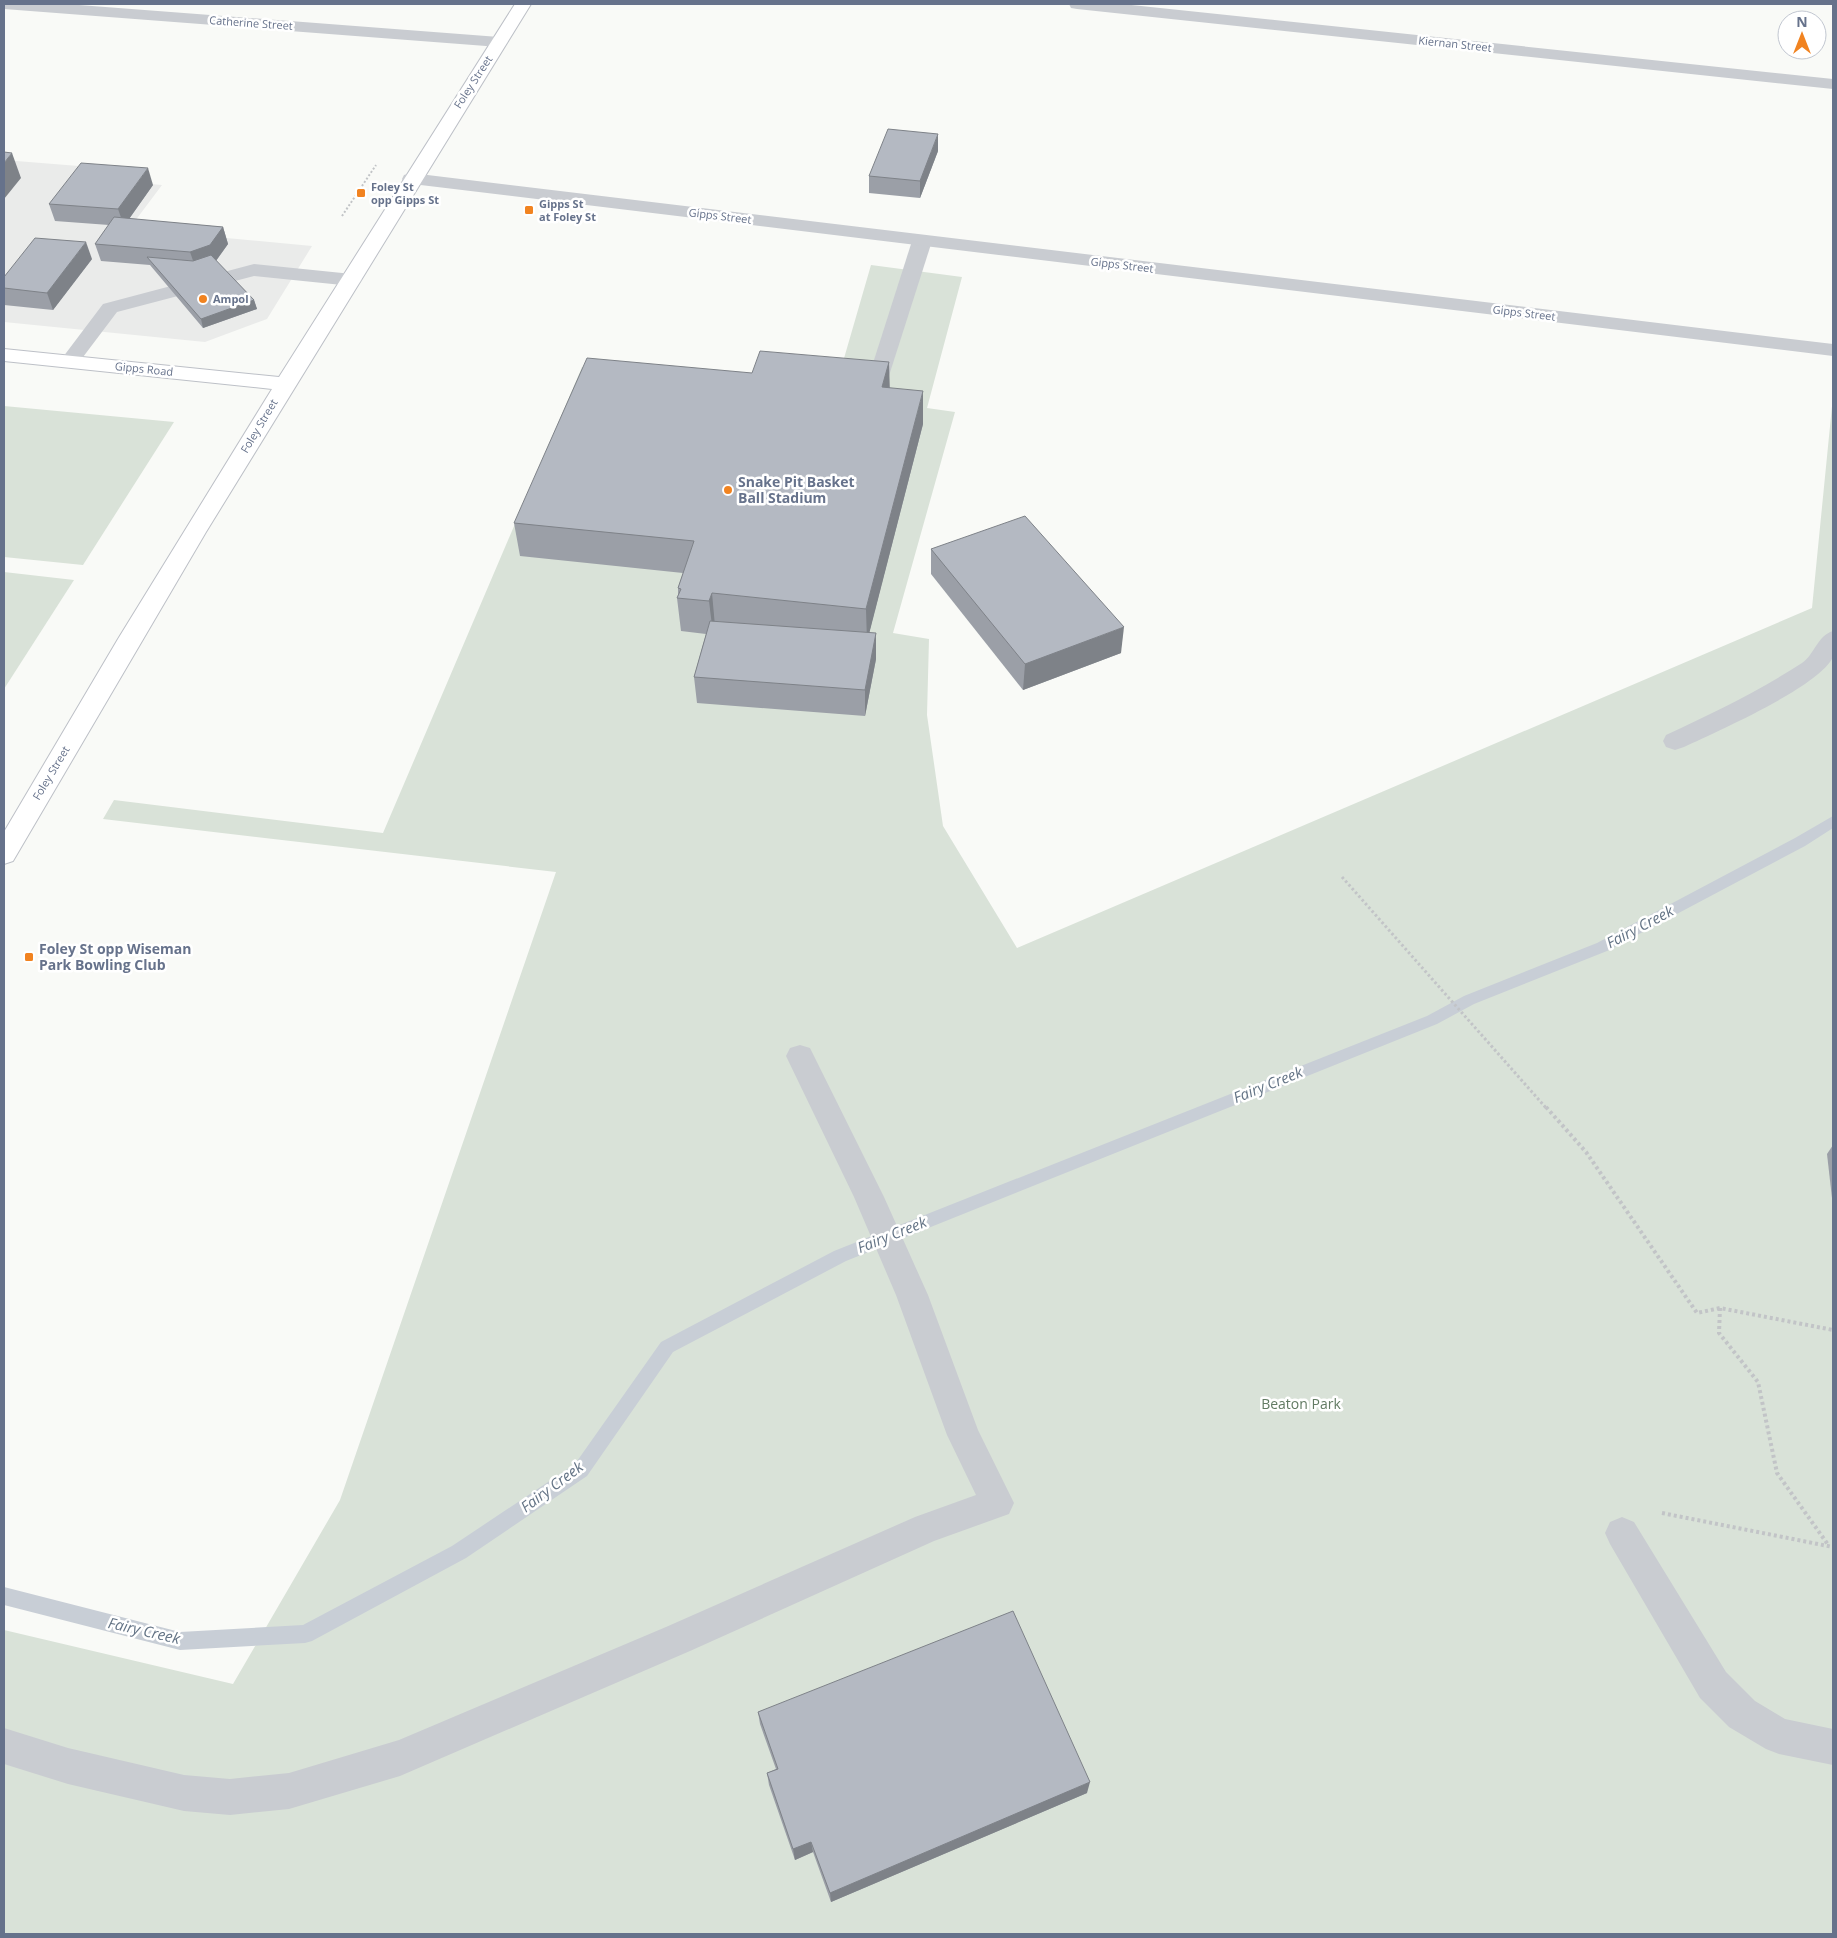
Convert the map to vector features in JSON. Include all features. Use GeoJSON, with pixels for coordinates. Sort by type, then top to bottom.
{"type":"FeatureCollection","features":[{"type":"Feature","properties":{"kind":"main road","name":"Foley Street"},"geometry":{"type":"LineString","coordinates":[[4,854],[284,384],[352,280],[411,179],[523,4]]}},
{"type":"Feature","properties":{"kind":"main road","name":"Gipps Road"},"geometry":{"type":"LineString","coordinates":[[4,355],[284,384]]}},
{"type":"Feature","properties":{"kind":"street","name":"Catherine Street"},"geometry":{"type":"LineString","coordinates":[[4,4],[499,42]]}},
{"type":"Feature","properties":{"kind":"street","name":"Kiernan Street"},"geometry":{"type":"LineString","coordinates":[[1078,4],[1833,84]]}},
{"type":"Feature","properties":{"kind":"street","name":"Gipps Street"},"geometry":{"type":"LineString","coordinates":[[411,179],[1833,350]]}},
{"type":"Feature","properties":{"kind":"street"},"geometry":{"type":"LineString","coordinates":[[877,382],[922,241]]}},
{"type":"Feature","properties":{"kind":"street"},"geometry":{"type":"LineString","coordinates":[[70,361],[110,308],[254,270],[352,280]]}},
{"type":"Feature","properties":{"kind":"street"},"geometry":{"type":"LineString","coordinates":[[1675,741],[1748,707],[1813,667],[1833,639]]}},
{"type":"Feature","properties":{"kind":"street"},"geometry":{"type":"LineString","coordinates":[[4,1746],[68,1766],[184,1793],[230,1796],[289,1791],[400,1758],[678,1639],[927,1528],[997,1503],[963,1435],[912,1295],[869,1197],[800,1056]]}},
{"type":"Feature","properties":{"kind":"street"},"geometry":{"type":"LineString","coordinates":[[1622,1533],[1713,1685],[1742,1714],[1779,1736],[1833,1747]]}},
{"type":"Feature","properties":{"kind":"path"},"geometry":{"type":"LineString","coordinates":[[1342,877],[1586,1152],[1697,1313],[1720,1308],[1833,1330]]}},
{"type":"Feature","properties":{"kind":"path"},"geometry":{"type":"LineString","coordinates":[[1720,1308],[1719,1333],[1758,1382],[1777,1472],[1831,1547]]}},
{"type":"Feature","properties":{"kind":"path"},"geometry":{"type":"LineString","coordinates":[[1658,1512],[1831,1547]]}},
{"type":"Feature","properties":{"kind":"shaded area"},"geometry":{"type":"Polygon","coordinates":[[[4,160],[91,167],[83,178],[162,185],[129,229],[312,246],[267,319],[205,342],[4,322],[4,160]]]}},
{"type":"Feature","properties":{"kind":"green space","name":"Beaton Park"},"geometry":{"type":"Polygon","coordinates":[[[871,265],[962,277],[927,408],[955,412],[893,633],[929,639],[927,715],[943,826],[1017,948],[1812,608],[1833,396],[1833,1934],[4,1934],[4,1630],[233,1684],[340,1500],[556,872],[103,819],[114,800],[383,833],[582,367],[836,386],[871,265]]]}},
{"type":"Feature","properties":{"kind":"green space"},"geometry":{"type":"Polygon","coordinates":[[[4,406],[174,422],[83,565],[4,557],[4,406]]]}},
{"type":"Feature","properties":{"kind":"green space"},"geometry":{"type":"Polygon","coordinates":[[[4,572],[74,580],[4,689],[4,572]]]}},
{"type":"Feature","properties":{"kind":"building"},"geometry":{"type":"Polygon","coordinates":[[[888,129],[938,134],[920,181],[869,176],[888,129]]]}},
{"type":"Feature","properties":{"kind":"building"},"geometry":{"type":"Polygon","coordinates":[[[4,152],[12,153],[4,163],[4,152]]]}},
{"type":"Feature","properties":{"kind":"building"},"geometry":{"type":"Polygon","coordinates":[[[81,163],[148,168],[118,209],[49,204],[81,163]]]}},
{"type":"Feature","properties":{"kind":"building"},"geometry":{"type":"Polygon","coordinates":[[[114,217],[223,227],[210,245],[190,252],[95,244],[114,217]]]}},
{"type":"Feature","properties":{"kind":"building"},"geometry":{"type":"Polygon","coordinates":[[[35,238],[86,242],[47,293],[4,288],[4,277],[35,238]]]}},
{"type":"Feature","properties":{"kind":"building"},"geometry":{"type":"Polygon","coordinates":[[[211,255],[254,300],[201,319],[147,257],[193,261],[211,255]]]}},
{"type":"Feature","properties":{"kind":"building","name":"Snake Pit Basket Ball Stadium"},"geometry":{"type":"Polygon","coordinates":[[[760,351],[889,362],[882,387],[923,391],[866,609],[712,593],[709,601],[677,598],[681,589],[678,588],[694,541],[514,523],[587,358],[752,373],[760,351]]]}},
{"type":"Feature","properties":{"kind":"building"},"geometry":{"type":"Polygon","coordinates":[[[1025,516],[1124,627],[1025,664],[931,549],[1025,516]]]}},
{"type":"Feature","properties":{"kind":"building"},"geometry":{"type":"Polygon","coordinates":[[[710,621],[876,633],[865,690],[694,677],[710,621]]]}},
{"type":"Feature","properties":{"kind":"building"},"geometry":{"type":"Polygon","coordinates":[[[1013,1611],[1090,1782],[830,1893],[811,1842],[793,1849],[767,1773],[778,1769],[758,1712],[1013,1611]]]}},
{"type":"Feature","properties":{"kind":"waterway","name":"Fairy Creek"},"geometry":{"type":"LineString","coordinates":[[4,1596],[180,1641],[305,1634],[459,1552],[581,1470],[667,1347],[840,1256],[1432,1020],[1469,1000],[1602,947],[1800,842],[1833,821]]}},
{"type":"Feature","properties":{"kind":"place","name":"Foley St opp Gipps St"},"geometry":{"type":"Point","coordinates":[361,193]}},
{"type":"Feature","properties":{"kind":"place","name":"Gipps St at Foley St"},"geometry":{"type":"Point","coordinates":[529,210]}},
{"type":"Feature","properties":{"kind":"place","name":"Ampol"},"geometry":{"type":"Point","coordinates":[203,299]}},
{"type":"Feature","properties":{"kind":"place","name":"Snake Pit Basket Ball Stadium"},"geometry":{"type":"Point","coordinates":[728,490]}},
{"type":"Feature","properties":{"kind":"place","name":"Foley St opp Wiseman Park Bowling Club"},"geometry":{"type":"Point","coordinates":[29,957]}}]}
